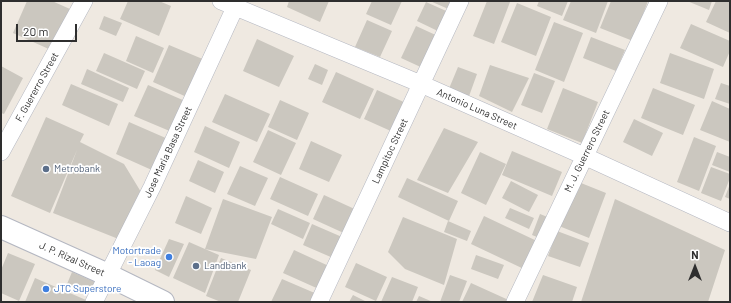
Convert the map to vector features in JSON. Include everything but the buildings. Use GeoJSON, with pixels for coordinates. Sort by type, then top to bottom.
{"type":"FeatureCollection","features":[{"type":"Feature","properties":{"kind":"main road","name":"J. P. Rizal Street"},"geometry":{"type":"LineString","coordinates":[[1,227],[108,275],[163,302]]}},
{"type":"Feature","properties":{"kind":"street","name":"F. Guererro Street"},"geometry":{"type":"LineString","coordinates":[[1,152],[84,1]]}},
{"type":"Feature","properties":{"kind":"street","name":"Lampitoc Street"},"geometry":{"type":"LineString","coordinates":[[319,302],[460,1]]}},
{"type":"Feature","properties":{"kind":"street","name":"M. J. Guerrero Street"},"geometry":{"type":"LineString","coordinates":[[515,302],[659,1]]}},
{"type":"Feature","properties":{"kind":"street","name":"Antonio Luna Street"},"geometry":{"type":"LineString","coordinates":[[231,3],[421,84],[584,156],[730,223]]}},
{"type":"Feature","properties":{"kind":"street","name":"Jose Maria Basa Street"},"geometry":{"type":"LineString","coordinates":[[94,302],[152,187],[231,3]]}},
{"type":"Feature","properties":{"kind":"place","name":"Metrobank"},"geometry":{"type":"Point","coordinates":[46,169]}},
{"type":"Feature","properties":{"kind":"place","name":"Motortrade - Laoag"},"geometry":{"type":"Point","coordinates":[169,257]}},
{"type":"Feature","properties":{"kind":"place","name":"Landbank"},"geometry":{"type":"Point","coordinates":[196,266]}},
{"type":"Feature","properties":{"kind":"place","name":"JTC Superstore"},"geometry":{"type":"Point","coordinates":[46,289]}}]}
